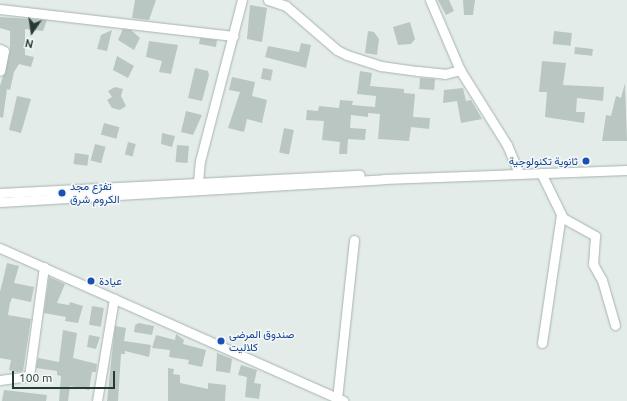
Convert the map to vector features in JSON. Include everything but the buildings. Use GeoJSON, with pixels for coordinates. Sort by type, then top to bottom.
{"type":"FeatureCollection","features":[{"type":"Feature","properties":{"kind":"street"},"geometry":{"type":"LineString","coordinates":[[198,182],[200,161],[242,0]]}},
{"type":"Feature","properties":{"kind":"street"},"geometry":{"type":"LineString","coordinates":[[268,0],[286,6],[337,50],[347,55],[381,66],[418,71],[445,74],[460,70]]}},
{"type":"Feature","properties":{"kind":"street"},"geometry":{"type":"LineString","coordinates":[[430,0],[460,70],[507,145],[516,169]]}},
{"type":"Feature","properties":{"kind":"street"},"geometry":{"type":"LineString","coordinates":[[0,9],[233,36]]}},
{"type":"Feature","properties":{"kind":"street"},"geometry":{"type":"LineString","coordinates":[[0,49],[4,50],[0,71]]}},
{"type":"Feature","properties":{"kind":"street"},"geometry":{"type":"LineString","coordinates":[[0,193],[198,182],[627,164]]}},
{"type":"Feature","properties":{"kind":"street"},"geometry":{"type":"LineString","coordinates":[[0,202],[384,179],[627,170]]}},
{"type":"Feature","properties":{"kind":"street"},"geometry":{"type":"LineString","coordinates":[[541,173],[561,214],[595,236],[593,264],[602,280],[615,325]]}},
{"type":"Feature","properties":{"kind":"street"},"geometry":{"type":"LineString","coordinates":[[542,343],[561,214]]}},
{"type":"Feature","properties":{"kind":"street"},"geometry":{"type":"LineString","coordinates":[[0,248],[340,400],[354,240]]}},
{"type":"Feature","properties":{"kind":"street"},"geometry":{"type":"LineString","coordinates":[[0,380],[29,376],[44,267]]}},
{"type":"Feature","properties":{"kind":"street"},"geometry":{"type":"LineString","coordinates":[[97,401],[114,298]]}},
{"type":"Feature","properties":{"kind":"place","name":"ثانوية تكنولوجية"},"geometry":{"type":"Point","coordinates":[586,161]}},
{"type":"Feature","properties":{"kind":"place","name":"تفرّع مجد الكروم شرق"},"geometry":{"type":"Point","coordinates":[62,193]}},
{"type":"Feature","properties":{"kind":"place","name":"عيادة"},"geometry":{"type":"Point","coordinates":[91,281]}},
{"type":"Feature","properties":{"kind":"place","name":"صندوق المرضى كلاليت"},"geometry":{"type":"Point","coordinates":[221,341]}}]}
